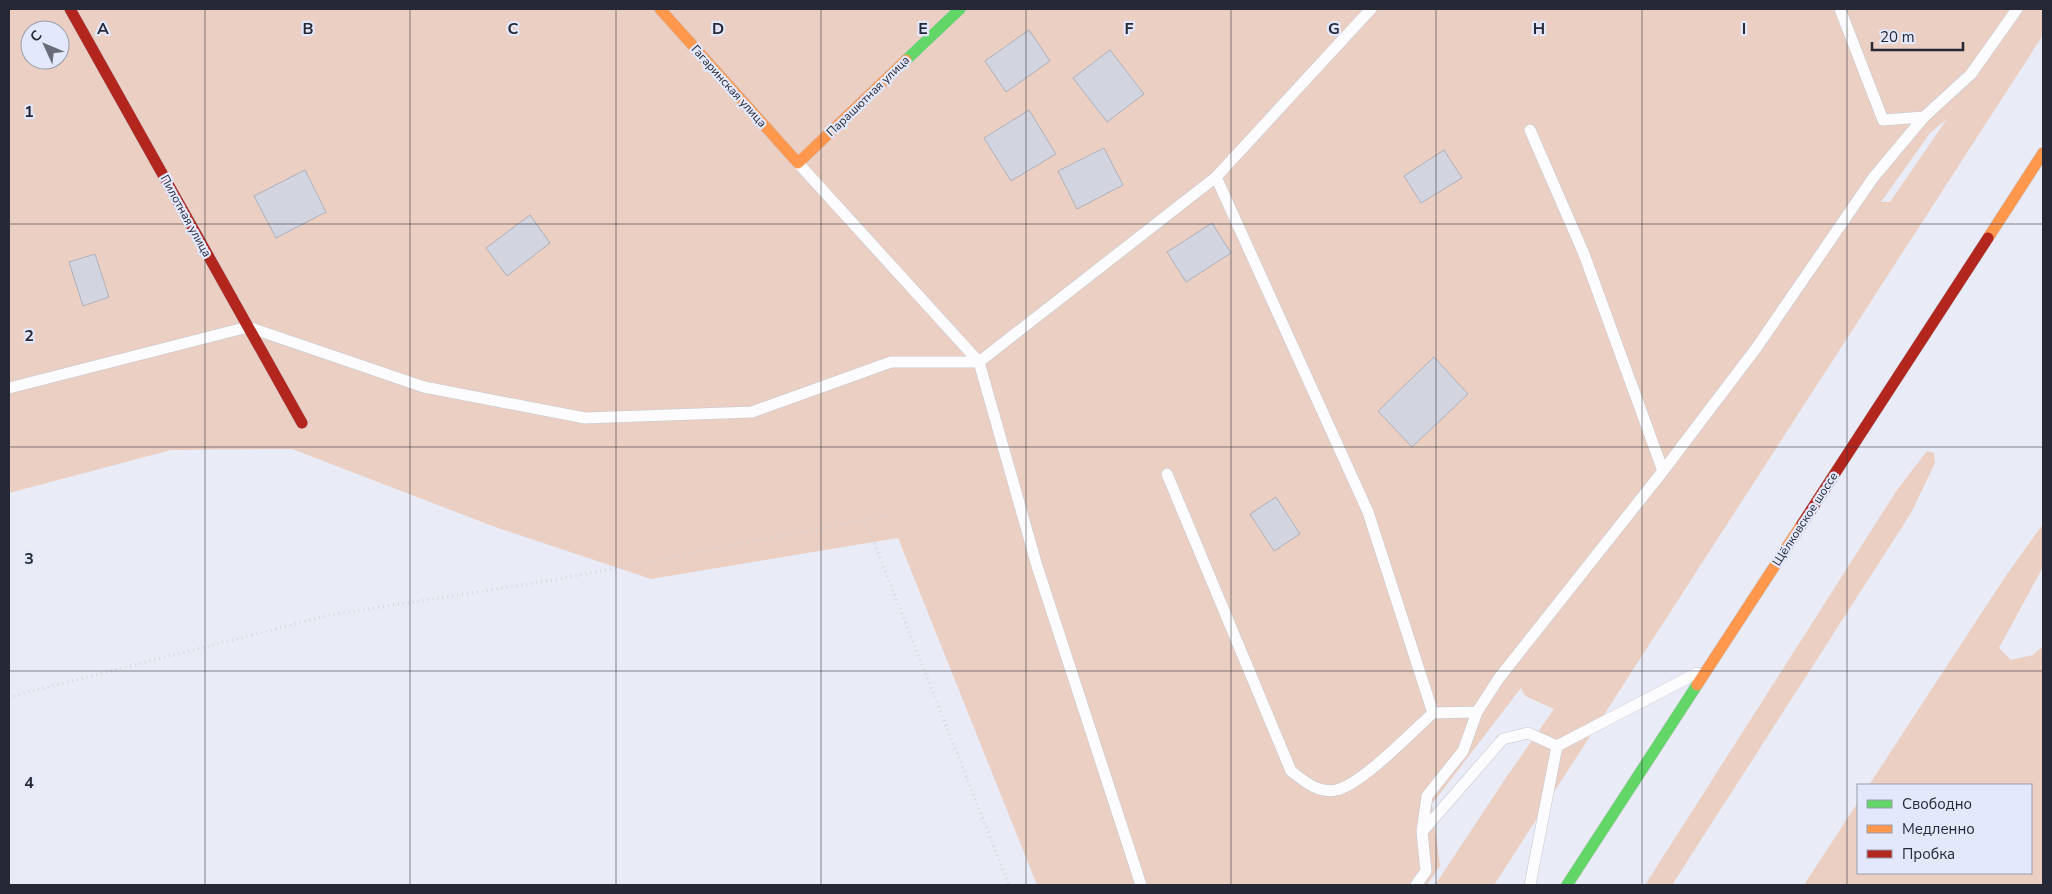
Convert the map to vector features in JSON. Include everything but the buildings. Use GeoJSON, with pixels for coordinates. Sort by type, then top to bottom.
{"type":"FeatureCollection","features":[{"type":"Feature","properties":{"kind":"street","name":"Пилотная улица"},"geometry":{"type":"LineString","coordinates":[[70,9],[302,423]]}},
{"type":"Feature","properties":{"kind":"street","name":"Гагаринская улица"},"geometry":{"type":"LineString","coordinates":[[660,9],[798,163]]}},
{"type":"Feature","properties":{"kind":"street","name":"Парашютная улица"},"geometry":{"type":"LineString","coordinates":[[798,163],[960,9]]}},
{"type":"Feature","properties":{"kind":"street","name":"Щёлковское шоссе"},"geometry":{"type":"LineString","coordinates":[[1567,885],[2043,153]]}},
{"type":"Feature","properties":{"kind":"lane"},"geometry":{"type":"LineString","coordinates":[[9,388],[248,327],[424,387],[585,418],[752,412],[890,362],[980,362],[1216,177],[1371,9]]}},
{"type":"Feature","properties":{"kind":"lane"},"geometry":{"type":"LineString","coordinates":[[1840,9],[1883,120],[1924,117]]}},
{"type":"Feature","properties":{"kind":"lane"},"geometry":{"type":"LineString","coordinates":[[1416,885],[1426,871],[1422,832],[1427,796],[1462,751],[1477,712],[1499,678],[1663,471],[1757,347],[1873,178],[1924,117],[1971,74],[2017,9]]}},
{"type":"Feature","properties":{"kind":"lane"},"geometry":{"type":"LineString","coordinates":[[1530,130],[1584,254],[1663,471]]}},
{"type":"Feature","properties":{"kind":"lane"},"geometry":{"type":"LineString","coordinates":[[798,163],[980,362],[1037,566],[1141,885]]}},
{"type":"Feature","properties":{"kind":"lane"},"geometry":{"type":"LineString","coordinates":[[1216,177],[1368,512],[1433,713]]}},
{"type":"Feature","properties":{"kind":"lane"},"geometry":{"type":"LineString","coordinates":[[1167,474],[1291,772],[1311,787],[1335,791],[1358,781],[1433,713],[1477,712]]}},
{"type":"Feature","properties":{"kind":"lane"},"geometry":{"type":"LineString","coordinates":[[1557,746],[1708,667]]}},
{"type":"Feature","properties":{"kind":"lane"},"geometry":{"type":"LineString","coordinates":[[1422,832],[1503,739],[1528,733],[1557,746]]}},
{"type":"Feature","properties":{"kind":"lane"},"geometry":{"type":"LineString","coordinates":[[1530,885],[1557,746]]}},
{"type":"Feature","properties":{"kind":"path"},"geometry":{"type":"LineString","coordinates":[[9,697],[330,615],[548,581],[889,515]]}},
{"type":"Feature","properties":{"kind":"path"},"geometry":{"type":"LineString","coordinates":[[865,520],[1009,885]]}},
{"type":"Feature","properties":{"kind":"shaded area"},"geometry":{"type":"Polygon","coordinates":[[[9,9],[2043,9],[2043,35],[1494,885],[1435,885],[1554,709],[1525,696],[1521,688],[1432,804],[1440,866],[1427,885],[1037,885],[898,538],[651,579],[495,527],[292,449],[171,450],[9,493],[9,9]],[[1947,119],[1930,133],[1881,202],[1890,202],[1947,119]]]}},
{"type":"Feature","properties":{"kind":"shaded area"},"geometry":{"type":"Polygon","coordinates":[[[1927,451],[1934,453],[1935,463],[1911,513],[1672,885],[1645,885],[1897,490],[1927,451]]]}},
{"type":"Feature","properties":{"kind":"shaded area"},"geometry":{"type":"Polygon","coordinates":[[[2043,524],[2043,567],[1999,648],[2011,660],[2033,655],[2043,646],[2043,885],[1804,885],[1857,804],[1857,874],[2032,874],[2032,784],[1870,784],[2005,577],[2043,524]]]}},
{"type":"Feature","properties":{"kind":"traffic: fast"},"geometry":{"type":"LineString","coordinates":[[906,60],[960,9]]}},
{"type":"Feature","properties":{"kind":"traffic: fast"},"geometry":{"type":"LineString","coordinates":[[1567,885],[1697,685]]}},
{"type":"Feature","properties":{"kind":"traffic: slow"},"geometry":{"type":"LineString","coordinates":[[660,9],[798,163],[906,60]]}},
{"type":"Feature","properties":{"kind":"traffic: slow"},"geometry":{"type":"LineString","coordinates":[[1988,238],[2043,153]]}},
{"type":"Feature","properties":{"kind":"traffic: slow"},"geometry":{"type":"LineString","coordinates":[[1697,685],[1802,524]]}},
{"type":"Feature","properties":{"kind":"traffic: jam"},"geometry":{"type":"LineString","coordinates":[[70,9],[302,423]]}},
{"type":"Feature","properties":{"kind":"traffic: jam"},"geometry":{"type":"LineString","coordinates":[[1802,524],[1988,238]]}}]}
